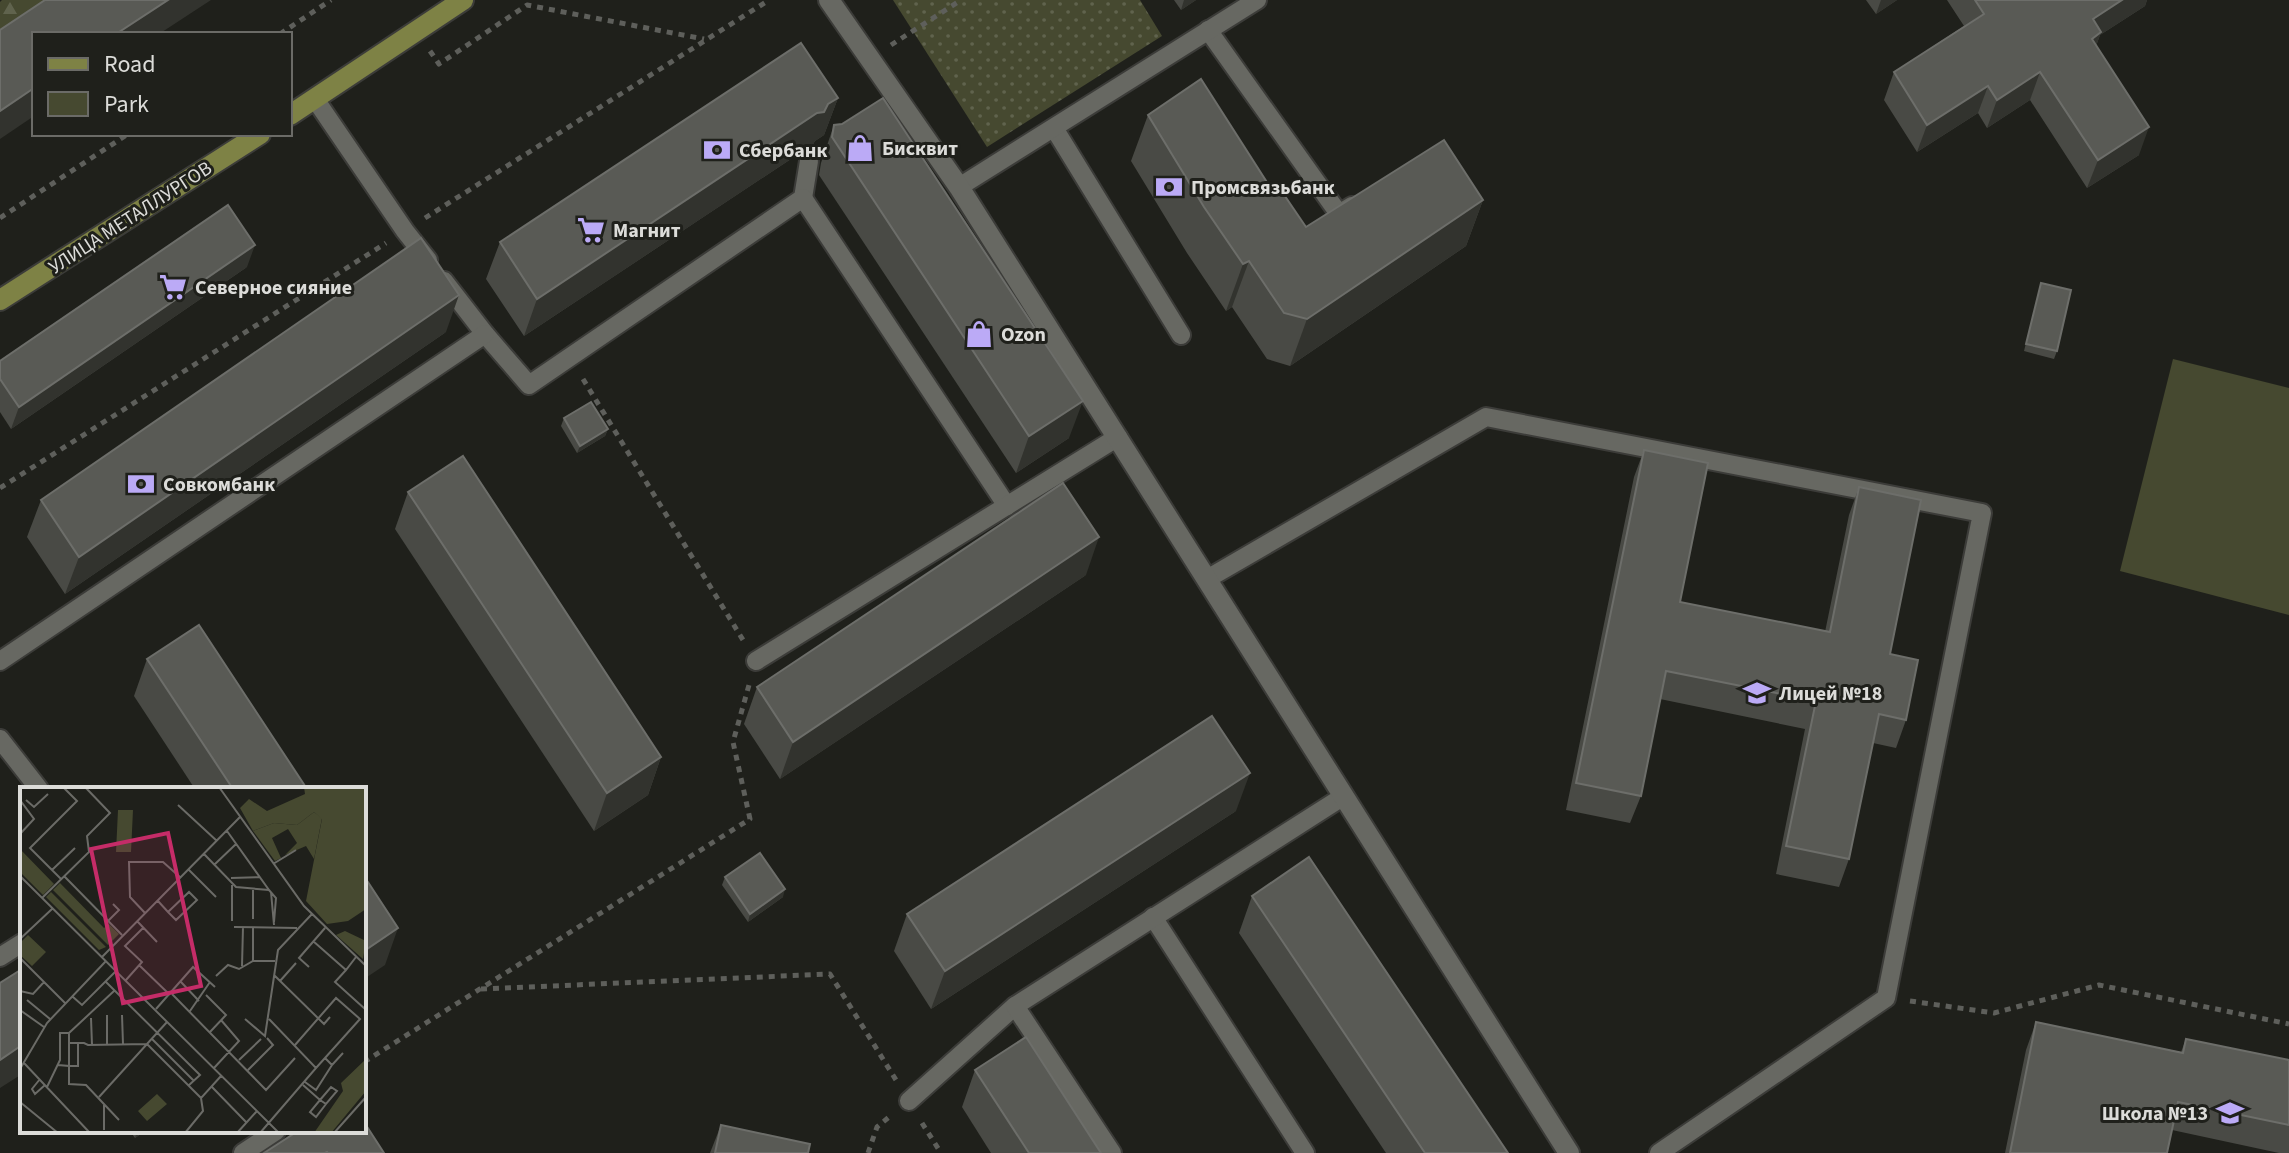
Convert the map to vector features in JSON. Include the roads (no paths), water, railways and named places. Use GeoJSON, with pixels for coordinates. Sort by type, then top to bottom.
{"type":"FeatureCollection","features":[{"type":"Feature","properties":{"kind":"main road"},"geometry":{"type":"LineString","coordinates":[[292,114],[463,0]]}},
{"type":"Feature","properties":{"kind":"main road","name":"УЛИЦА МЕТАЛЛУРГОВ"},"geometry":{"type":"LineString","coordinates":[[0,300],[257,136]]}},
{"type":"Feature","properties":{"kind":"street"},"geometry":{"type":"LineString","coordinates":[[829,0],[870,58],[893,106],[959,187],[1569,1153]]}},
{"type":"Feature","properties":{"kind":"lane"},"geometry":{"type":"LineString","coordinates":[[959,187],[1257,0]]}},
{"type":"Feature","properties":{"kind":"lane"},"geometry":{"type":"LineString","coordinates":[[1208,30],[1339,214],[1364,198]]}},
{"type":"Feature","properties":{"kind":"lane"},"geometry":{"type":"LineString","coordinates":[[315,99],[405,231],[529,385],[803,198]]}},
{"type":"Feature","properties":{"kind":"lane"},"geometry":{"type":"LineString","coordinates":[[1054,128],[1181,335]]}},
{"type":"Feature","properties":{"kind":"lane"},"geometry":{"type":"LineString","coordinates":[[809,161],[803,198],[1007,506]]}},
{"type":"Feature","properties":{"kind":"lane"},"geometry":{"type":"LineString","coordinates":[[0,661],[485,334]]}},
{"type":"Feature","properties":{"kind":"lane"},"geometry":{"type":"LineString","coordinates":[[1207,579],[1486,417],[1982,513],[1886,998],[1659,1153]]}},
{"type":"Feature","properties":{"kind":"lane"},"geometry":{"type":"LineString","coordinates":[[756,661],[1118,437]]}},
{"type":"Feature","properties":{"kind":"lane"},"geometry":{"type":"LineString","coordinates":[[0,739],[37,787]]}},
{"type":"Feature","properties":{"kind":"lane"},"geometry":{"type":"LineString","coordinates":[[909,1101],[1015,1006],[1344,796]]}},
{"type":"Feature","properties":{"kind":"lane"},"geometry":{"type":"LineString","coordinates":[[1153,917],[1305,1153]]}},
{"type":"Feature","properties":{"kind":"lane"},"geometry":{"type":"LineString","coordinates":[[0,957],[20,944]]}},
{"type":"Feature","properties":{"kind":"lane"},"geometry":{"type":"LineString","coordinates":[[1015,1006],[1112,1153]]}},
{"type":"Feature","properties":{"kind":"lane"},"geometry":{"type":"LineString","coordinates":[[243,1153],[273,1133]]}},
{"type":"Feature","properties":{"kind":"place","name":"Бисквит"},"geometry":{"type":"Point","coordinates":[860,148]}},
{"type":"Feature","properties":{"kind":"place","name":"Сбербанк"},"geometry":{"type":"Point","coordinates":[717,150]}},
{"type":"Feature","properties":{"kind":"place","name":"Промсвязьбанк"},"geometry":{"type":"Point","coordinates":[1169,187]}},
{"type":"Feature","properties":{"kind":"place","name":"Магнит"},"geometry":{"type":"Point","coordinates":[591,230]}},
{"type":"Feature","properties":{"kind":"place","name":"Северное сияние"},"geometry":{"type":"Point","coordinates":[173,287]}},
{"type":"Feature","properties":{"kind":"place","name":"Ozon"},"geometry":{"type":"Point","coordinates":[979,334]}},
{"type":"Feature","properties":{"kind":"place","name":"Совкомбанк"},"geometry":{"type":"Point","coordinates":[141,484]}},
{"type":"Feature","properties":{"kind":"place","name":"Лицей №18"},"geometry":{"type":"Point","coordinates":[1757,693]}},
{"type":"Feature","properties":{"kind":"place","name":"Школа №13"},"geometry":{"type":"Point","coordinates":[2230,1113]}}]}
